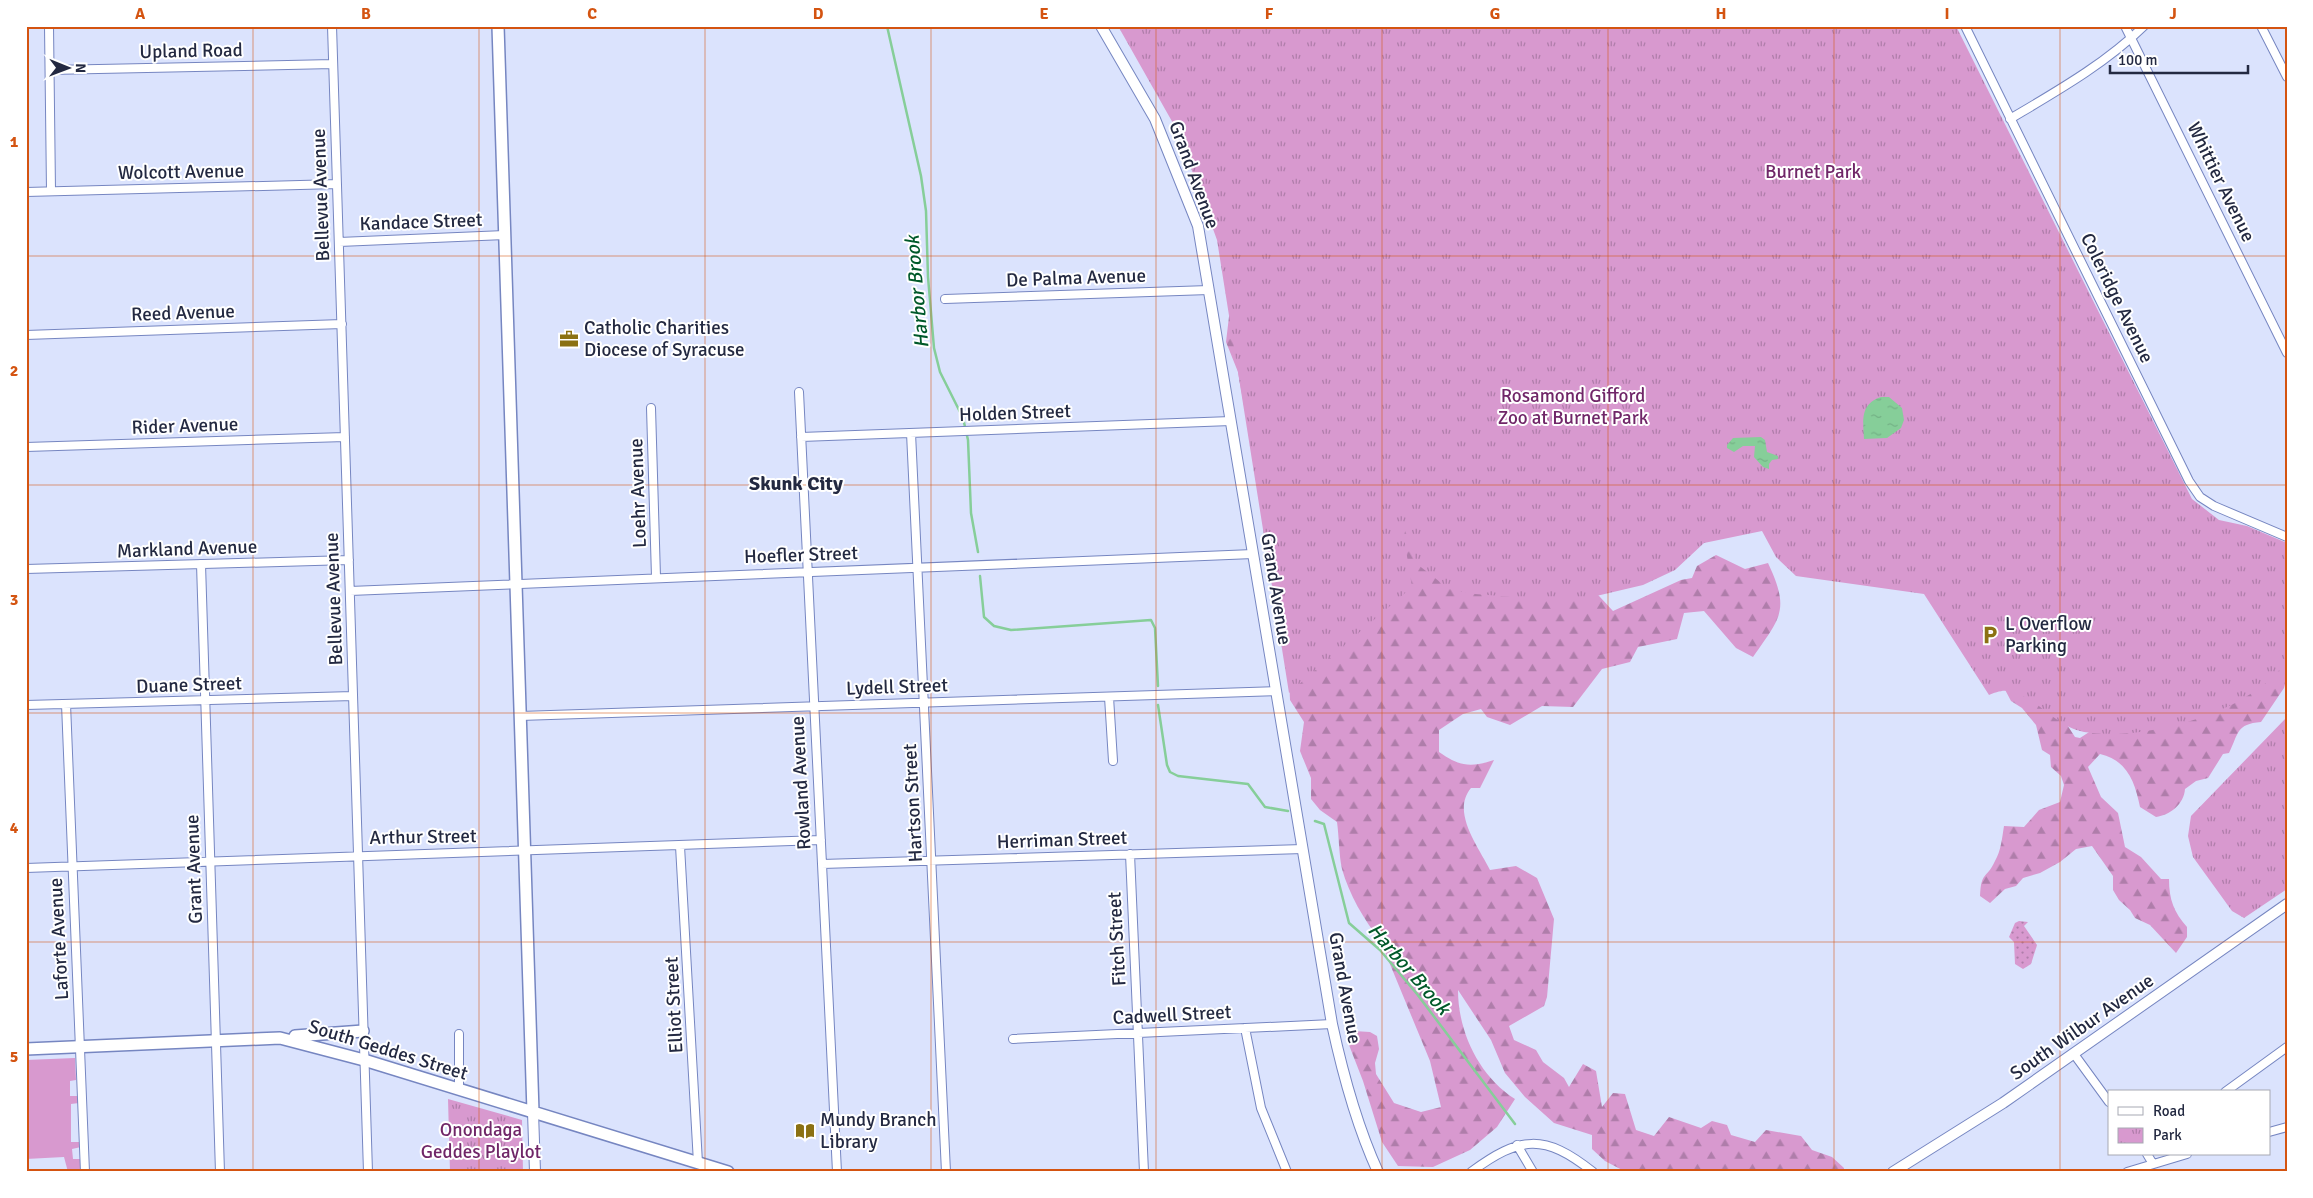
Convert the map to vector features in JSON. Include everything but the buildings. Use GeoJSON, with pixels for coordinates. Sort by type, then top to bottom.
{"type":"FeatureCollection","features":[{"type":"Feature","properties":{"kind":"main road"},"geometry":{"type":"LineString","coordinates":[[498,26],[533,1112]]}},
{"type":"Feature","properties":{"kind":"main road"},"geometry":{"type":"LineString","coordinates":[[280,1038],[363,1032]]}},
{"type":"Feature","properties":{"kind":"main road","name":"South Geddes Street"},"geometry":{"type":"LineString","coordinates":[[26,1049],[280,1038],[307,1043],[364,1060],[722,1171]]}},
{"type":"Feature","properties":{"kind":"street"},"geometry":{"type":"LineString","coordinates":[[49,26],[51,191]]}},
{"type":"Feature","properties":{"kind":"street","name":"Bellevue Avenue"},"geometry":{"type":"LineString","coordinates":[[332,26],[368,1172]]}},
{"type":"Feature","properties":{"kind":"street","name":"Grand Avenue"},"geometry":{"type":"LineString","coordinates":[[1101,26],[1155,119],[1192,207],[1198,226],[1332,1024],[1342,1072],[1359,1127],[1378,1172]]}},
{"type":"Feature","properties":{"kind":"street","name":"Coleridge Avenue"},"geometry":{"type":"LineString","coordinates":[[1965,26],[2189,481],[2200,497],[2214,506],[2287,537]]}},
{"type":"Feature","properties":{"kind":"street","name":"Whittier Avenue"},"geometry":{"type":"LineString","coordinates":[[2125,26],[2287,353]]}},
{"type":"Feature","properties":{"kind":"street"},"geometry":{"type":"LineString","coordinates":[[2010,119],[2060,89],[2131,38],[2144,26]]}},
{"type":"Feature","properties":{"kind":"street"},"geometry":{"type":"LineString","coordinates":[[2261,26],[2287,77]]}},
{"type":"Feature","properties":{"kind":"street","name":"Upland Road"},"geometry":{"type":"LineString","coordinates":[[50,70],[333,64]]}},
{"type":"Feature","properties":{"kind":"street","name":"Wolcott Avenue"},"geometry":{"type":"LineString","coordinates":[[26,192],[247,188],[337,184]]}},
{"type":"Feature","properties":{"kind":"street","name":"Kandace Street"},"geometry":{"type":"LineString","coordinates":[[339,242],[505,235]]}},
{"type":"Feature","properties":{"kind":"street","name":"De Palma Avenue"},"geometry":{"type":"LineString","coordinates":[[945,299],[1209,290]]}},
{"type":"Feature","properties":{"kind":"street","name":"Reed Avenue"},"geometry":{"type":"LineString","coordinates":[[26,335],[342,324]]}},
{"type":"Feature","properties":{"kind":"street","name":"Rowland Avenue"},"geometry":{"type":"LineString","coordinates":[[799,392],[837,1172]]}},
{"type":"Feature","properties":{"kind":"street","name":"Loehr Avenue"},"geometry":{"type":"LineString","coordinates":[[651,408],[656,577]]}},
{"type":"Feature","properties":{"kind":"street","name":"Holden Street"},"geometry":{"type":"LineString","coordinates":[[801,438],[1231,421]]}},
{"type":"Feature","properties":{"kind":"street","name":"Hartson Street"},"geometry":{"type":"LineString","coordinates":[[911,433],[946,1172]]}},
{"type":"Feature","properties":{"kind":"street","name":"Rider Avenue"},"geometry":{"type":"LineString","coordinates":[[26,447],[345,437]]}},
{"type":"Feature","properties":{"kind":"street","name":"Hoefler Street"},"geometry":{"type":"LineString","coordinates":[[350,591],[1253,554]]}},
{"type":"Feature","properties":{"kind":"street","name":"Markland Avenue"},"geometry":{"type":"LineString","coordinates":[[26,569],[349,560]]}},
{"type":"Feature","properties":{"kind":"street","name":"Grant Avenue"},"geometry":{"type":"LineString","coordinates":[[201,564],[220,1172]]}},
{"type":"Feature","properties":{"kind":"street","name":"Lydell Street"},"geometry":{"type":"LineString","coordinates":[[520,716],[1276,691]]}},
{"type":"Feature","properties":{"kind":"street","name":"Duane Street"},"geometry":{"type":"LineString","coordinates":[[26,705],[353,696]]}},
{"type":"Feature","properties":{"kind":"street"},"geometry":{"type":"LineString","coordinates":[[1109,696],[1113,761]]}},
{"type":"Feature","properties":{"kind":"street","name":"Laforte Avenue"},"geometry":{"type":"LineString","coordinates":[[66,704],[85,1172]]}},
{"type":"Feature","properties":{"kind":"street","name":"Arthur Street"},"geometry":{"type":"LineString","coordinates":[[26,868],[821,840]]}},
{"type":"Feature","properties":{"kind":"street","name":"Elliot Street"},"geometry":{"type":"LineString","coordinates":[[680,846],[698,1163]]}},
{"type":"Feature","properties":{"kind":"street","name":"Herriman Street"},"geometry":{"type":"LineString","coordinates":[[822,864],[1303,849]]}},
{"type":"Feature","properties":{"kind":"street","name":"Fitch Street"},"geometry":{"type":"LineString","coordinates":[[1130,854],[1144,1172]]}},
{"type":"Feature","properties":{"kind":"street","name":"South Wilbur Avenue"},"geometry":{"type":"LineString","coordinates":[[1893,1172],[2003,1103],[2287,904]]}},
{"type":"Feature","properties":{"kind":"street","name":"Cadwell Street"},"geometry":{"type":"LineString","coordinates":[[1013,1038],[1332,1024]]}},
{"type":"Feature","properties":{"kind":"street"},"geometry":{"type":"LineString","coordinates":[[1245,1028],[1261,1108],[1287,1172]]}},
{"type":"Feature","properties":{"kind":"street"},"geometry":{"type":"LineString","coordinates":[[459,1034],[459,1089]]}},
{"type":"Feature","properties":{"kind":"street"},"geometry":{"type":"LineString","coordinates":[[2228,1090],[2287,1047]]}},
{"type":"Feature","properties":{"kind":"street"},"geometry":{"type":"LineString","coordinates":[[2074,1054],[2108,1101]]}},
{"type":"Feature","properties":{"kind":"street"},"geometry":{"type":"LineString","coordinates":[[533,1112],[535,1172]]}},
{"type":"Feature","properties":{"kind":"street"},"geometry":{"type":"LineString","coordinates":[[2270,1132],[2287,1127]]}},
{"type":"Feature","properties":{"kind":"street"},"geometry":{"type":"LineString","coordinates":[[1471,1172],[1497,1153],[1517,1145],[1554,1148],[1575,1157],[1593,1172]]}},
{"type":"Feature","properties":{"kind":"street"},"geometry":{"type":"LineString","coordinates":[[1517,1145],[1533,1172]]}},
{"type":"Feature","properties":{"kind":"street"},"geometry":{"type":"LineString","coordinates":[[2148,1156],[2153,1164]]}},
{"type":"Feature","properties":{"kind":"street"},"geometry":{"type":"LineString","coordinates":[[2127,1172],[2180,1156]]}},
{"type":"Feature","properties":{"kind":"green space"},"geometry":{"type":"Polygon","coordinates":[[[1118,26],[1956,26],[2192,499],[2219,520],[2247,526],[2287,543],[2287,660],[2271,679],[2249,695],[2223,709],[2195,720],[2165,728],[2136,732],[2109,734],[2084,732],[2064,724],[2027,698],[2017,694],[2005,691],[1989,695],[1924,594],[1796,576],[1776,557],[1762,531],[1704,543],[1675,570],[1643,585],[1592,597],[1539,599],[1475,594],[1449,589],[1417,564],[1401,519],[1412,587],[1289,693],[1217,240],[1178,132],[1118,26]]]}},
{"type":"Feature","properties":{"kind":"green space"},"geometry":{"type":"Polygon","coordinates":[[[1232,291],[1573,568],[1613,611],[1681,580],[1692,578],[1697,566],[1716,555],[1745,569],[1768,563],[1779,592],[1779,613],[1776,622],[1753,657],[1736,648],[1704,611],[1684,613],[1677,639],[1638,647],[1630,662],[1602,669],[1573,707],[1542,706],[1510,725],[1487,717],[1481,709],[1463,714],[1439,730],[1439,752],[1459,763],[1471,765],[1494,760],[1480,788],[1471,788],[1466,797],[1464,808],[1468,829],[1490,870],[1516,866],[1537,878],[1554,919],[1547,997],[1544,1006],[1509,1026],[1514,1040],[1536,1050],[1543,1062],[1564,1078],[1569,1087],[1583,1064],[1596,1071],[1602,1107],[1613,1093],[1625,1094],[1636,1130],[1654,1136],[1669,1117],[1701,1128],[1712,1121],[1727,1125],[1731,1135],[1755,1142],[1766,1130],[1801,1136],[1812,1150],[1832,1157],[1844,1168],[1844,1172],[1626,1172],[1605,1161],[1592,1149],[1592,1135],[1554,1123],[1525,1097],[1505,1073],[1491,1040],[1458,990],[1462,1022],[1473,1052],[1491,1078],[1515,1099],[1497,1127],[1470,1150],[1433,1167],[1398,1166],[1382,1142],[1363,1081],[1349,1045],[1354,1031],[1370,1032],[1377,1036],[1379,1049],[1375,1063],[1376,1074],[1394,1103],[1421,1112],[1441,1107],[1430,1061],[1380,940],[1368,924],[1345,878],[1341,864],[1337,822],[1320,810],[1311,799],[1311,778],[1300,751],[1304,722],[1290,700],[1288,654],[1238,372],[1226,342],[1232,291]]]}},
{"type":"Feature","properties":{"kind":"green space"},"geometry":{"type":"Polygon","coordinates":[[[2287,576],[2287,677],[2284,688],[2261,722],[2247,725],[2239,731],[2229,753],[2223,754],[2208,778],[2196,781],[2185,789],[2182,799],[2175,808],[2166,814],[2156,817],[2140,807],[2128,773],[2117,761],[2100,754],[2088,767],[2101,797],[2118,813],[2125,847],[2141,857],[2161,879],[2169,879],[2173,905],[2187,927],[2187,937],[2176,953],[2150,925],[2135,918],[2130,910],[2119,900],[2113,890],[2113,876],[2092,846],[2076,849],[2060,862],[2040,873],[2023,878],[2016,886],[2005,889],[1990,903],[1980,896],[1983,879],[1999,853],[2004,826],[2024,827],[2039,810],[2060,802],[2064,785],[2061,776],[2051,767],[2050,755],[2042,750],[2036,725],[2022,708],[2011,701],[2002,684],[2053,703],[2075,737],[2080,738],[2103,723],[2287,576]]]}},
{"type":"Feature","properties":{"kind":"green space"},"geometry":{"type":"Polygon","coordinates":[[[2287,717],[2287,889],[2244,918],[2232,911],[2193,857],[2188,836],[2191,816],[2287,717]]]}},
{"type":"Feature","properties":{"kind":"green space"},"geometry":{"type":"Polygon","coordinates":[[[2019,921],[2028,922],[2024,926],[2037,945],[2031,964],[2023,969],[2015,964],[2014,942],[2009,937],[2015,923],[2019,921]]]}},
{"type":"Feature","properties":{"kind":"green space"},"geometry":{"type":"Polygon","coordinates":[[[75,1058],[76,1080],[70,1081],[70,1096],[79,1096],[79,1103],[71,1104],[71,1142],[80,1142],[81,1147],[72,1149],[73,1159],[81,1159],[82,1172],[68,1172],[64,1157],[26,1159],[26,1060],[75,1058]]]}},
{"type":"Feature","properties":{"kind":"green space","name":"Onondaga Geddes Playlot"},"geometry":{"type":"Polygon","coordinates":[[[448,1099],[522,1120],[523,1172],[450,1172],[448,1099]]]}},
{"type":"Feature","properties":{"kind":"water"},"geometry":{"type":"Polygon","coordinates":[[[1881,397],[1889,397],[1902,408],[1904,420],[1901,428],[1887,438],[1864,439],[1863,419],[1866,408],[1874,400],[1881,397]]]}},
{"type":"Feature","properties":{"kind":"water"},"geometry":{"type":"Polygon","coordinates":[[[1761,437],[1765,440],[1767,452],[1778,456],[1778,459],[1772,460],[1769,464],[1769,469],[1763,467],[1754,457],[1755,446],[1743,446],[1734,452],[1727,448],[1727,445],[1733,438],[1761,437]]]}},
{"type":"Feature","properties":{"kind":"waterway","name":"Harbor Brook"},"geometry":{"type":"LineString","coordinates":[[887,26],[921,176],[926,211],[928,277],[934,348],[940,372],[963,418],[968,440],[971,513],[978,552]]}},
{"type":"Feature","properties":{"kind":"waterway","name":"Harbor Brook"},"geometry":{"type":"LineString","coordinates":[[980,576],[984,617],[994,626],[1011,630],[1151,620],[1155,628],[1158,686]]}},
{"type":"Feature","properties":{"kind":"waterway","name":"Harbor Brook"},"geometry":{"type":"LineString","coordinates":[[1158,705],[1167,765],[1170,772],[1178,776],[1248,784],[1265,807],[1288,811]]}},
{"type":"Feature","properties":{"kind":"waterway","name":"Harbor Brook"},"geometry":{"type":"LineString","coordinates":[[1315,821],[1324,824],[1349,923],[1380,950],[1417,994],[1515,1124]]}},
{"type":"Feature","properties":{"kind":"place","name":"Catholic Charities Diocese of Syracuse"},"geometry":{"type":"Point","coordinates":[569,339]}},
{"type":"Feature","properties":{"kind":"place","name":"L Overflow Parking"},"geometry":{"type":"Point","coordinates":[1990,635]}},
{"type":"Feature","properties":{"kind":"place","name":"Mundy Branch Library"},"geometry":{"type":"Point","coordinates":[805,1131]}},
{"type":"Feature","properties":{"kind":"district","name":"Skunk City"},"geometry":{"type":"Point","coordinates":[796,483]}},
{"type":"Feature","properties":{"kind":"park label","name":"Burnet Park"},"geometry":{"type":"Point","coordinates":[1813,172]}},
{"type":"Feature","properties":{"kind":"park label","name":"Rosamond Gifford Zoo at Burnet Park"},"geometry":{"type":"Point","coordinates":[1573,407]}}]}
